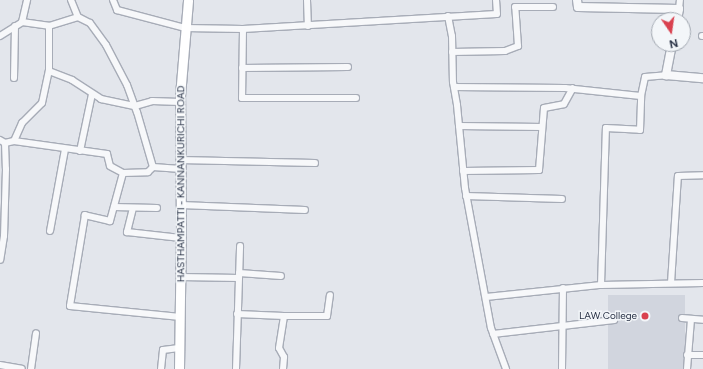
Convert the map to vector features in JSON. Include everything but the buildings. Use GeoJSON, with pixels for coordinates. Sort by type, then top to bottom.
{"type":"FeatureCollection","features":[{"type":"Feature","properties":{"kind":"main road","name":"HASTHAMPATTI - KANNANKURICHI ROAD"},"geometry":{"type":"LineString","coordinates":[[179,369],[181,277],[180,102],[188,0]]}},
{"type":"Feature","properties":{"kind":"street"},"geometry":{"type":"LineString","coordinates":[[22,22],[27,0]]}},
{"type":"Feature","properties":{"kind":"street"},"geometry":{"type":"LineString","coordinates":[[71,0],[78,17],[90,23],[106,45],[127,85],[153,166]]}},
{"type":"Feature","properties":{"kind":"street"},"geometry":{"type":"LineString","coordinates":[[113,0],[117,10],[185,28],[242,29],[497,14],[496,0]]}},
{"type":"Feature","properties":{"kind":"street"},"geometry":{"type":"LineString","coordinates":[[307,0],[308,26]]}},
{"type":"Feature","properties":{"kind":"street"},"geometry":{"type":"LineString","coordinates":[[577,0],[578,7],[679,9]]}},
{"type":"Feature","properties":{"kind":"street"},"geometry":{"type":"LineString","coordinates":[[678,12],[680,0]]}},
{"type":"Feature","properties":{"kind":"street"},"geometry":{"type":"LineString","coordinates":[[452,52],[505,51],[518,46],[514,7],[524,3],[553,7]]}},
{"type":"Feature","properties":{"kind":"street"},"geometry":{"type":"LineString","coordinates":[[448,16],[452,36],[454,87],[466,196],[493,334],[506,369]]}},
{"type":"Feature","properties":{"kind":"street"},"geometry":{"type":"LineString","coordinates":[[0,36],[22,22],[49,26],[78,17]]}},
{"type":"Feature","properties":{"kind":"street"},"geometry":{"type":"LineString","coordinates":[[14,78],[15,26]]}},
{"type":"Feature","properties":{"kind":"street"},"geometry":{"type":"LineString","coordinates":[[14,140],[22,123],[42,103],[49,71],[49,26]]}},
{"type":"Feature","properties":{"kind":"street"},"geometry":{"type":"LineString","coordinates":[[242,29],[242,98],[356,98]]}},
{"type":"Feature","properties":{"kind":"street"},"geometry":{"type":"LineString","coordinates":[[666,76],[670,52]]}},
{"type":"Feature","properties":{"kind":"street"},"geometry":{"type":"LineString","coordinates":[[242,68],[348,67]]}},
{"type":"Feature","properties":{"kind":"street"},"geometry":{"type":"LineString","coordinates":[[49,71],[72,80],[100,99],[135,106],[152,101],[180,102]]}},
{"type":"Feature","properties":{"kind":"street"},"geometry":{"type":"LineString","coordinates":[[601,285],[606,128],[640,130],[641,96],[645,77],[666,76],[703,78]]}},
{"type":"Feature","properties":{"kind":"street"},"geometry":{"type":"LineString","coordinates":[[454,87],[573,88],[641,96]]}},
{"type":"Feature","properties":{"kind":"street"},"geometry":{"type":"LineString","coordinates":[[463,171],[539,170],[544,108],[564,104],[573,88]]}},
{"type":"Feature","properties":{"kind":"street"},"geometry":{"type":"LineString","coordinates":[[80,151],[92,94]]}},
{"type":"Feature","properties":{"kind":"street"},"geometry":{"type":"LineString","coordinates":[[459,126],[542,127]]}},
{"type":"Feature","properties":{"kind":"street"},"geometry":{"type":"LineString","coordinates":[[0,260],[4,236],[2,142],[14,140],[65,149],[107,154],[110,166],[123,173],[148,172],[153,166],[315,163]]}},
{"type":"Feature","properties":{"kind":"street"},"geometry":{"type":"LineString","coordinates":[[50,231],[65,149]]}},
{"type":"Feature","properties":{"kind":"street"},"geometry":{"type":"LineString","coordinates":[[123,173],[110,221],[85,215],[70,306],[180,317]]}},
{"type":"Feature","properties":{"kind":"street"},"geometry":{"type":"LineString","coordinates":[[671,283],[678,176],[703,175]]}},
{"type":"Feature","properties":{"kind":"street"},"geometry":{"type":"LineString","coordinates":[[466,196],[562,199]]}},
{"type":"Feature","properties":{"kind":"street"},"geometry":{"type":"LineString","coordinates":[[181,205],[304,210]]}},
{"type":"Feature","properties":{"kind":"street"},"geometry":{"type":"LineString","coordinates":[[114,207],[157,208]]}},
{"type":"Feature","properties":{"kind":"street"},"geometry":{"type":"LineString","coordinates":[[133,208],[127,232],[181,238]]}},
{"type":"Feature","properties":{"kind":"street"},"geometry":{"type":"LineString","coordinates":[[236,369],[240,246]]}},
{"type":"Feature","properties":{"kind":"street"},"geometry":{"type":"LineString","coordinates":[[181,277],[239,275],[281,276]]}},
{"type":"Feature","properties":{"kind":"street"},"geometry":{"type":"LineString","coordinates":[[486,297],[601,285],[703,283]]}},
{"type":"Feature","properties":{"kind":"street"},"geometry":{"type":"LineString","coordinates":[[562,369],[563,288]]}},
{"type":"Feature","properties":{"kind":"street"},"geometry":{"type":"LineString","coordinates":[[237,314],[327,316],[330,295]]}},
{"type":"Feature","properties":{"kind":"street"},"geometry":{"type":"LineString","coordinates":[[283,369],[284,357],[279,348],[284,316]]}},
{"type":"Feature","properties":{"kind":"street"},"geometry":{"type":"LineString","coordinates":[[682,318],[703,320]]}},
{"type":"Feature","properties":{"kind":"street"},"geometry":{"type":"LineString","coordinates":[[687,369],[691,319]]}},
{"type":"Feature","properties":{"kind":"street"},"geometry":{"type":"LineString","coordinates":[[493,334],[614,320]]}},
{"type":"Feature","properties":{"kind":"street"},"geometry":{"type":"LineString","coordinates":[[31,369],[36,333]]}},
{"type":"Feature","properties":{"kind":"street"},"geometry":{"type":"LineString","coordinates":[[161,369],[164,350],[179,348]]}},
{"type":"Feature","properties":{"kind":"street"},"geometry":{"type":"LineString","coordinates":[[687,355],[703,355]]}},
{"type":"Feature","properties":{"kind":"street"},"geometry":{"type":"LineString","coordinates":[[0,366],[22,369]]}},
{"type":"Feature","properties":{"kind":"shaded area","name":"LAW College"},"geometry":{"type":"Polygon","coordinates":[[[608,295],[685,295],[685,369],[608,369],[608,295]]]}},
{"type":"Feature","properties":{"kind":"place","name":"LAW College"},"geometry":{"type":"Point","coordinates":[645,316]}}]}
